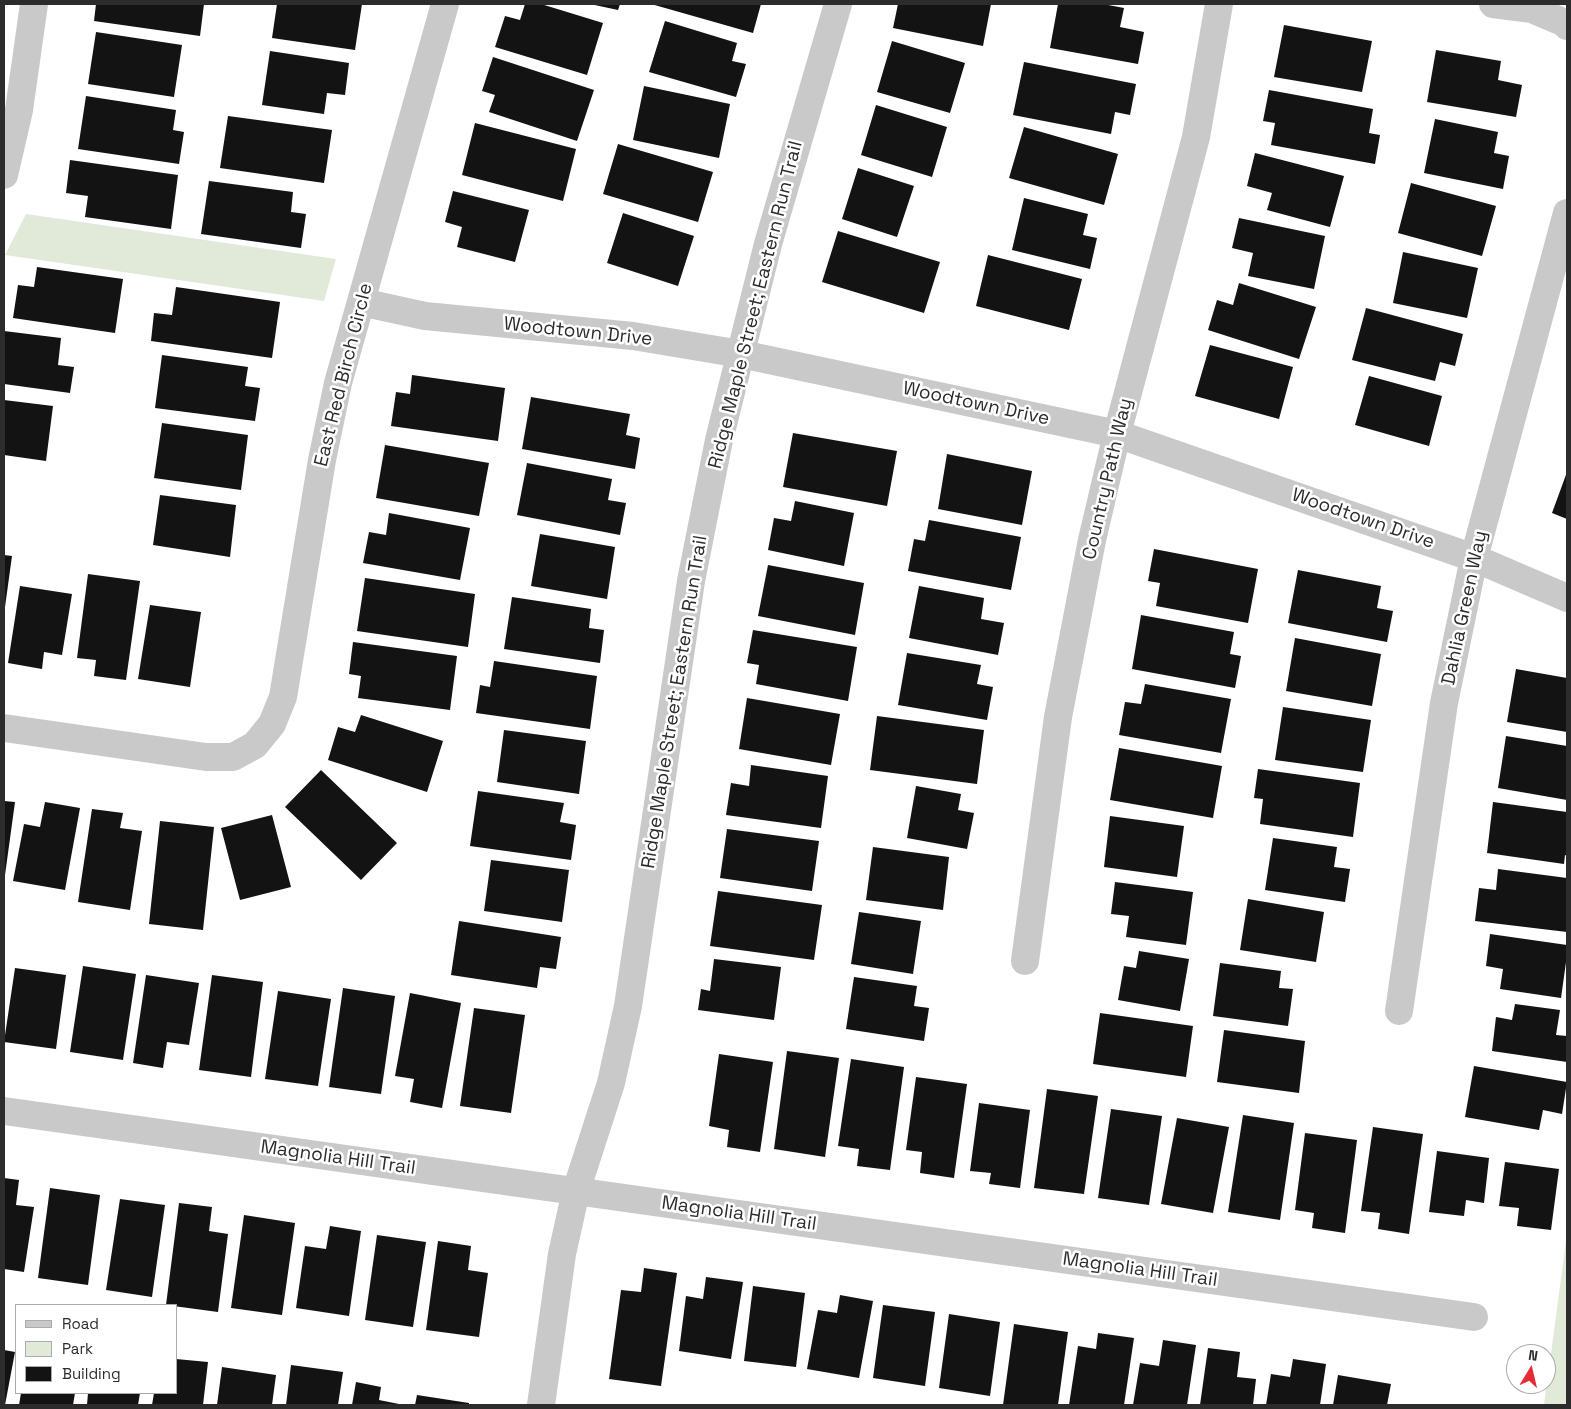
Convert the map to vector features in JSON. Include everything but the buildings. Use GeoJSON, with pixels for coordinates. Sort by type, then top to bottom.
{"type":"FeatureCollection","features":[{"type":"Feature","properties":{"kind":"street"},"geometry":{"type":"LineString","coordinates":[[4,175],[19,110],[34,4]]}},
{"type":"Feature","properties":{"kind":"street","name":"East Red Birch Circle"},"geometry":{"type":"LineString","coordinates":[[4,728],[206,757],[233,757],[255,745],[272,724],[283,697],[322,460],[338,383],[445,4]]}},
{"type":"Feature","properties":{"kind":"street","name":"Ridge Maple Street; Eastern Run Trail"},"geometry":{"type":"LineString","coordinates":[[541,1405],[562,1254],[576,1191],[611,1083],[628,1006],[691,581],[719,440],[768,244],[838,4]]}},
{"type":"Feature","properties":{"kind":"street","name":"Country Path Way"},"geometry":{"type":"LineString","coordinates":[[1025,961],[1058,717],[1092,540],[1117,434],[1196,137],[1219,4]]}},
{"type":"Feature","properties":{"kind":"street"},"geometry":{"type":"LineString","coordinates":[[1493,4],[1532,9],[1566,25]]}},
{"type":"Feature","properties":{"kind":"street","name":"Dahlia Green Way"},"geometry":{"type":"LineString","coordinates":[[1399,1011],[1444,703],[1474,558],[1567,213]]}},
{"type":"Feature","properties":{"kind":"street","name":"Woodtown Drive"},"geometry":{"type":"LineString","coordinates":[[361,302],[425,316],[633,336],[740,354],[1117,434],[1474,558],[1567,598]]}},
{"type":"Feature","properties":{"kind":"street","name":"Magnolia Hill Trail"},"geometry":{"type":"LineString","coordinates":[[4,1111],[1474,1317]]}},
{"type":"Feature","properties":{"kind":"green space"},"geometry":{"type":"Polygon","coordinates":[[[26,214],[336,259],[324,301],[5,255],[26,214]]]}},
{"type":"Feature","properties":{"kind":"green space"},"geometry":{"type":"Polygon","coordinates":[[[1567,1234],[1567,1405],[1544,1405],[1545,1394],[1556,1394],[1556,1344],[1552,1344],[1567,1234]]]}}]}
